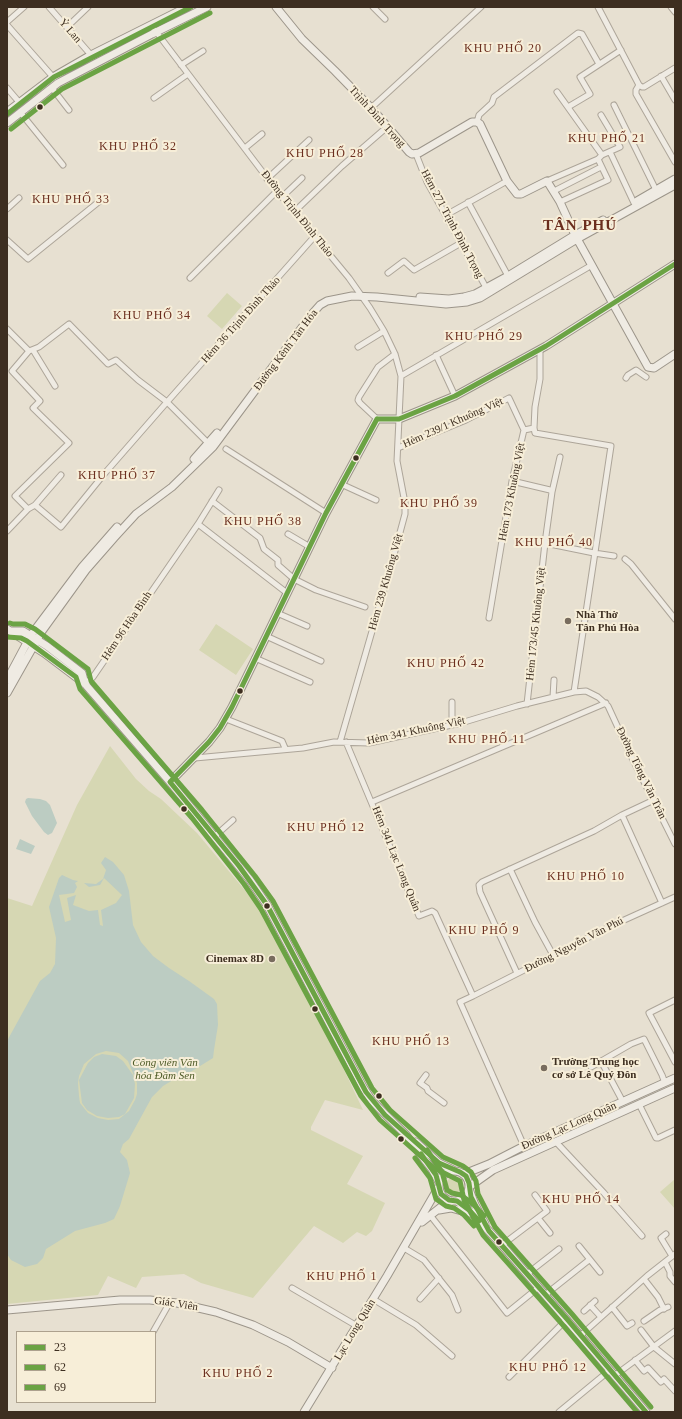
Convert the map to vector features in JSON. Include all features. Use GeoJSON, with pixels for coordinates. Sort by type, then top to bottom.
{"type":"FeatureCollection","features":[{"type":"Feature","properties":{"kind":"street"},"geometry":{"type":"LineString","coordinates":[[24,7],[7,24],[53,77]]}},
{"type":"Feature","properties":{"kind":"street","name":"Ỷ Lan"},"geometry":{"type":"LineString","coordinates":[[49,7],[91,55]]}},
{"type":"Feature","properties":{"kind":"street"},"geometry":{"type":"LineString","coordinates":[[67,27],[88,7]]}},
{"type":"Feature","properties":{"kind":"street"},"geometry":{"type":"LineString","coordinates":[[7,112],[53,77],[91,55],[151,25],[171,11],[187,7]]}},
{"type":"Feature","properties":{"kind":"street"},"geometry":{"type":"LineString","coordinates":[[7,123],[58,83],[207,7]]}},
{"type":"Feature","properties":{"kind":"street","name":"Trịnh Đình Trọng"},"geometry":{"type":"LineString","coordinates":[[276,7],[302,39],[371,108],[412,154],[423,152],[472,122],[477,122]]}},
{"type":"Feature","properties":{"kind":"street"},"geometry":{"type":"LineString","coordinates":[[373,7],[385,19]]}},
{"type":"Feature","properties":{"kind":"street"},"geometry":{"type":"LineString","coordinates":[[371,108],[481,7]]}},
{"type":"Feature","properties":{"kind":"street"},"geometry":{"type":"LineString","coordinates":[[598,7],[639,85],[644,87],[675,68]]}},
{"type":"Feature","properties":{"kind":"street"},"geometry":{"type":"LineString","coordinates":[[671,7],[675,12]]}},
{"type":"Feature","properties":{"kind":"street"},"geometry":{"type":"LineString","coordinates":[[171,11],[180,20]]}},
{"type":"Feature","properties":{"kind":"street","name":"Đường Trịnh Đình Thảo"},"geometry":{"type":"LineString","coordinates":[[151,25],[277,192],[349,278],[384,331],[394,354],[401,376],[399,419]]}},
{"type":"Feature","properties":{"kind":"street"},"geometry":{"type":"LineString","coordinates":[[599,64],[582,34],[578,33],[494,97],[492,103],[479,115],[477,122],[480,124],[508,181],[517,194],[521,194],[598,159],[602,155],[620,147],[601,115]]}},
{"type":"Feature","properties":{"kind":"street"},"geometry":{"type":"LineString","coordinates":[[568,107],[590,94],[580,77],[621,50]]}},
{"type":"Feature","properties":{"kind":"street"},"geometry":{"type":"LineString","coordinates":[[181,65],[203,51]]}},
{"type":"Feature","properties":{"kind":"street"},"geometry":{"type":"LineString","coordinates":[[154,98],[188,74]]}},
{"type":"Feature","properties":{"kind":"street"},"geometry":{"type":"LineString","coordinates":[[661,76],[675,100]]}},
{"type":"Feature","properties":{"kind":"street"},"geometry":{"type":"LineString","coordinates":[[639,85],[636,90],[636,94],[675,162]]}},
{"type":"Feature","properties":{"kind":"street"},"geometry":{"type":"LineString","coordinates":[[7,88],[19,102]]}},
{"type":"Feature","properties":{"kind":"street"},"geometry":{"type":"LineString","coordinates":[[52,88],[69,110]]}},
{"type":"Feature","properties":{"kind":"street"},"geometry":{"type":"LineString","coordinates":[[557,92],[602,155]]}},
{"type":"Feature","properties":{"kind":"street"},"geometry":{"type":"LineString","coordinates":[[614,105],[656,190]]}},
{"type":"Feature","properties":{"kind":"street"},"geometry":{"type":"LineString","coordinates":[[20,112],[63,165]]}},
{"type":"Feature","properties":{"kind":"street"},"geometry":{"type":"LineString","coordinates":[[294,212],[342,166],[388,127]]}},
{"type":"Feature","properties":{"kind":"street"},"geometry":{"type":"LineString","coordinates":[[245,148],[262,134]]}},
{"type":"Feature","properties":{"kind":"street"},"geometry":{"type":"LineString","coordinates":[[267,178],[309,140]]}},
{"type":"Feature","properties":{"kind":"street"},"geometry":{"type":"LineString","coordinates":[[610,152],[634,203]]}},
{"type":"Feature","properties":{"kind":"street","name":"Hẻm 271 Trịnh Đình Trọng"},"geometry":{"type":"LineString","coordinates":[[416,154],[427,182],[488,291]]}},
{"type":"Feature","properties":{"kind":"street"},"geometry":{"type":"LineString","coordinates":[[560,202],[608,180],[598,159]]}},
{"type":"Feature","properties":{"kind":"street"},"geometry":{"type":"LineString","coordinates":[[554,191],[601,167]]}},
{"type":"Feature","properties":{"kind":"street"},"geometry":{"type":"LineString","coordinates":[[282,197],[302,178]]}},
{"type":"Feature","properties":{"kind":"street","name":"Đường Kênh Tân Hóa"},"geometry":{"type":"LineString","coordinates":[[488,291],[508,276],[675,179]]}},
{"type":"Feature","properties":{"kind":"street"},"geometry":{"type":"LineString","coordinates":[[446,215],[508,181]]}},
{"type":"Feature","properties":{"kind":"street"},"geometry":{"type":"LineString","coordinates":[[547,181],[560,202],[576,237],[612,304],[648,367],[654,368],[675,354]]}},
{"type":"Feature","properties":{"kind":"street","name":"Đường Kênh Tân Hóa"},"geometry":{"type":"LineString","coordinates":[[7,680],[31,635],[82,567],[132,511],[173,480],[219,435],[308,311],[317,301],[326,296],[342,292],[449,299],[464,298],[488,291],[576,237],[675,185]]}},
{"type":"Feature","properties":{"kind":"street"},"geometry":{"type":"LineString","coordinates":[[190,278],[277,192]]}},
{"type":"Feature","properties":{"kind":"street"},"geometry":{"type":"LineString","coordinates":[[7,209],[19,198]]}},
{"type":"Feature","properties":{"kind":"street"},"geometry":{"type":"LineString","coordinates":[[7,240],[28,259],[101,200]]}},
{"type":"Feature","properties":{"kind":"street"},"geometry":{"type":"LineString","coordinates":[[468,202],[508,276]]}},
{"type":"Feature","properties":{"kind":"street","name":"Hẻm 36 Trịnh Đình Thảo"},"geometry":{"type":"LineString","coordinates":[[35,505],[61,527],[105,473],[314,237]]}},
{"type":"Feature","properties":{"kind":"street"},"geometry":{"type":"LineString","coordinates":[[388,273],[404,261],[414,270],[461,243]]}},
{"type":"Feature","properties":{"kind":"street"},"geometry":{"type":"LineString","coordinates":[[394,354],[378,367],[358,400],[377,419],[399,419],[455,396],[540,349],[675,264]]}},
{"type":"Feature","properties":{"kind":"street"},"geometry":{"type":"LineString","coordinates":[[401,376],[592,265]]}},
{"type":"Feature","properties":{"kind":"street"},"geometry":{"type":"LineString","coordinates":[[28,509],[15,496],[68,443],[33,408],[40,401],[12,371],[31,351],[40,347],[69,324],[108,364],[116,360],[212,442]]}},
{"type":"Feature","properties":{"kind":"street"},"geometry":{"type":"LineString","coordinates":[[7,329],[31,351],[55,386]]}},
{"type":"Feature","properties":{"kind":"street"},"geometry":{"type":"LineString","coordinates":[[358,347],[384,331]]}},
{"type":"Feature","properties":{"kind":"street"},"geometry":{"type":"LineString","coordinates":[[540,349],[540,379],[534,407],[535,433],[611,446],[574,692]]}},
{"type":"Feature","properties":{"kind":"street"},"geometry":{"type":"LineString","coordinates":[[436,355],[455,396]]}},
{"type":"Feature","properties":{"kind":"street"},"geometry":{"type":"LineString","coordinates":[[626,378],[636,370],[646,377]]}},
{"type":"Feature","properties":{"kind":"street","name":"Hẻm 239/1 Khuông Việt"},"geometry":{"type":"LineString","coordinates":[[398,448],[466,420],[509,398],[524,430]]}},
{"type":"Feature","properties":{"kind":"street"},"geometry":{"type":"LineString","coordinates":[[170,782],[195,758],[226,719],[341,484],[377,419]]}},
{"type":"Feature","properties":{"kind":"street","name":"Hẻm 239 Khuông Việt"},"geometry":{"type":"LineString","coordinates":[[340,742],[405,514],[405,503],[397,461],[399,419]]}},
{"type":"Feature","properties":{"kind":"street","name":"Hẻm 173 Khuông Việt"},"geometry":{"type":"LineString","coordinates":[[489,618],[512,482],[524,430],[534,428]]}},
{"type":"Feature","properties":{"kind":"street","name":"Đường Kênh Tân Hóa"},"geometry":{"type":"LineString","coordinates":[[7,693],[42,631],[86,570],[136,514],[181,480],[212,442]]}},
{"type":"Feature","properties":{"kind":"street"},"geometry":{"type":"LineString","coordinates":[[226,449],[326,514]]}},
{"type":"Feature","properties":{"kind":"street","name":"Hẻm 173/45 Khuông Việt"},"geometry":{"type":"LineString","coordinates":[[527,704],[545,543],[552,492],[560,457]]}},
{"type":"Feature","properties":{"kind":"street"},"geometry":{"type":"LineString","coordinates":[[7,531],[28,509],[35,505],[61,475]]}},
{"type":"Feature","properties":{"kind":"street"},"geometry":{"type":"LineString","coordinates":[[512,482],[550,490],[552,492]]}},
{"type":"Feature","properties":{"kind":"street"},"geometry":{"type":"LineString","coordinates":[[341,484],[376,500]]}},
{"type":"Feature","properties":{"kind":"street","name":"Hẻm 96 Hòa Bình"},"geometry":{"type":"LineString","coordinates":[[85,684],[93,677],[198,524],[219,490]]}},
{"type":"Feature","properties":{"kind":"street"},"geometry":{"type":"LineString","coordinates":[[212,501],[260,538],[264,549],[278,560],[278,565],[294,579],[316,590],[365,607]]}},
{"type":"Feature","properties":{"kind":"street"},"geometry":{"type":"LineString","coordinates":[[198,524],[287,593]]}},
{"type":"Feature","properties":{"kind":"street"},"geometry":{"type":"LineString","coordinates":[[288,534],[310,547]]}},
{"type":"Feature","properties":{"kind":"street"},"geometry":{"type":"LineString","coordinates":[[545,543],[614,556]]}},
{"type":"Feature","properties":{"kind":"street"},"geometry":{"type":"LineString","coordinates":[[625,559],[631,564],[675,619]]}},
{"type":"Feature","properties":{"kind":"street"},"geometry":{"type":"LineString","coordinates":[[277,613],[307,626]]}},
{"type":"Feature","properties":{"kind":"street"},"geometry":{"type":"LineString","coordinates":[[10,630],[23,631],[38,640],[82,673],[85,684]]}},
{"type":"Feature","properties":{"kind":"street"},"geometry":{"type":"LineString","coordinates":[[10,630],[85,684],[215,836],[250,880],[267,905],[366,1092],[406,1135],[432,1169],[443,1197],[455,1201],[473,1215],[489,1231],[567,1319],[646,1412]]}},
{"type":"Feature","properties":{"kind":"street"},"geometry":{"type":"LineString","coordinates":[[266,636],[321,661]]}},
{"type":"Feature","properties":{"kind":"street"},"geometry":{"type":"LineString","coordinates":[[256,658],[310,682]]}},
{"type":"Feature","properties":{"kind":"street"},"geometry":{"type":"LineString","coordinates":[[553,697],[554,680]]}},
{"type":"Feature","properties":{"kind":"street","name":"Hẻm 341 Khuông Việt"},"geometry":{"type":"LineString","coordinates":[[195,758],[285,748],[303,748],[340,742],[369,743],[452,724],[574,692],[592,693],[606,703]]}},
{"type":"Feature","properties":{"kind":"street"},"geometry":{"type":"LineString","coordinates":[[452,702],[452,724]]}},
{"type":"Feature","properties":{"kind":"street"},"geometry":{"type":"LineString","coordinates":[[372,802],[606,703]]}},
{"type":"Feature","properties":{"kind":"street","name":"Đường Tống Văn Trân"},"geometry":{"type":"LineString","coordinates":[[606,703],[675,844]]}},
{"type":"Feature","properties":{"kind":"street"},"geometry":{"type":"LineString","coordinates":[[226,719],[282,741],[285,748]]}},
{"type":"Feature","properties":{"kind":"street","name":"Hẻm 341 Lạc Long Quân"},"geometry":{"type":"LineString","coordinates":[[346,742],[419,916],[431,911],[435,913],[473,996]]}},
{"type":"Feature","properties":{"kind":"street"},"geometry":{"type":"LineString","coordinates":[[517,973],[478,888],[482,882],[594,831],[622,815],[654,800]]}},
{"type":"Feature","properties":{"kind":"street"},"geometry":{"type":"LineString","coordinates":[[622,815],[662,903]]}},
{"type":"Feature","properties":{"kind":"street"},"geometry":{"type":"LineString","coordinates":[[215,836],[233,820]]}},
{"type":"Feature","properties":{"kind":"street"},"geometry":{"type":"LineString","coordinates":[[510,869],[535,922],[553,955]]}},
{"type":"Feature","properties":{"kind":"street","name":"Đường Nguyễn Văn Phú"},"geometry":{"type":"LineString","coordinates":[[473,996],[611,926],[675,897]]}},
{"type":"Feature","properties":{"kind":"street"},"geometry":{"type":"LineString","coordinates":[[473,996],[460,1002],[524,1146]]}},
{"type":"Feature","properties":{"kind":"street"},"geometry":{"type":"LineString","coordinates":[[675,1000],[649,1013],[675,1062]]}},
{"type":"Feature","properties":{"kind":"street"},"geometry":{"type":"LineString","coordinates":[[591,1067],[644,1038],[665,1083]]}},
{"type":"Feature","properties":{"kind":"street"},"geometry":{"type":"LineString","coordinates":[[601,1061],[623,1102]]}},
{"type":"Feature","properties":{"kind":"street"},"geometry":{"type":"LineString","coordinates":[[426,1075],[420,1083],[444,1103]]}},
{"type":"Feature","properties":{"kind":"street","name":"Đường Lạc Long Quân"},"geometry":{"type":"LineString","coordinates":[[464,1174],[481,1168],[524,1146],[675,1078]]}},
{"type":"Feature","properties":{"kind":"street","name":"Đường Lạc Long Quân"},"geometry":{"type":"LineString","coordinates":[[469,1188],[493,1170],[675,1088]]}},
{"type":"Feature","properties":{"kind":"street"},"geometry":{"type":"LineString","coordinates":[[639,1104],[656,1138],[675,1130]]}},
{"type":"Feature","properties":{"kind":"street"},"geometry":{"type":"LineString","coordinates":[[406,1135],[439,1163],[464,1174],[468,1180],[475,1205],[489,1231]]}},
{"type":"Feature","properties":{"kind":"street"},"geometry":{"type":"LineString","coordinates":[[556,1142],[642,1236]]}},
{"type":"Feature","properties":{"kind":"street"},"geometry":{"type":"LineString","coordinates":[[417,1226],[442,1175],[445,1172],[453,1170]]}},
{"type":"Feature","properties":{"kind":"street"},"geometry":{"type":"LineString","coordinates":[[417,1226],[433,1212],[465,1196],[469,1188]]}},
{"type":"Feature","properties":{"kind":"street"},"geometry":{"type":"LineString","coordinates":[[502,1245],[547,1211],[535,1195]]}},
{"type":"Feature","properties":{"kind":"street"},"geometry":{"type":"LineString","coordinates":[[433,1212],[446,1208],[456,1209],[473,1215]]}},
{"type":"Feature","properties":{"kind":"street"},"geometry":{"type":"LineString","coordinates":[[433,1212],[507,1313],[538,1287]]}},
{"type":"Feature","properties":{"kind":"street"},"geometry":{"type":"LineString","coordinates":[[538,1218],[550,1233]]}},
{"type":"Feature","properties":{"kind":"street","name":"Lạc Long Quân"},"geometry":{"type":"LineString","coordinates":[[304,1412],[417,1226]]}},
{"type":"Feature","properties":{"kind":"street"},"geometry":{"type":"LineString","coordinates":[[580,1336],[673,1255],[661,1238],[666,1234]]}},
{"type":"Feature","properties":{"kind":"street"},"geometry":{"type":"LineString","coordinates":[[579,1246],[600,1272]]}},
{"type":"Feature","properties":{"kind":"street"},"geometry":{"type":"LineString","coordinates":[[404,1248],[424,1260],[452,1295],[458,1310]]}},
{"type":"Feature","properties":{"kind":"street"},"geometry":{"type":"LineString","coordinates":[[527,1274],[559,1249]]}},
{"type":"Feature","properties":{"kind":"street"},"geometry":{"type":"LineString","coordinates":[[545,1295],[589,1260]]}},
{"type":"Feature","properties":{"kind":"street"},"geometry":{"type":"LineString","coordinates":[[665,1262],[670,1272],[670,1276],[675,1282]]}},
{"type":"Feature","properties":{"kind":"street"},"geometry":{"type":"LineString","coordinates":[[420,1299],[439,1278]]}},
{"type":"Feature","properties":{"kind":"street"},"geometry":{"type":"LineString","coordinates":[[644,1279],[666,1308],[644,1321]]}},
{"type":"Feature","properties":{"kind":"street"},"geometry":{"type":"LineString","coordinates":[[292,1288],[357,1326]]}},
{"type":"Feature","properties":{"kind":"street"},"geometry":{"type":"LineString","coordinates":[[374,1298],[416,1325],[452,1356]]}},
{"type":"Feature","properties":{"kind":"street","name":"Giác Viên"},"geometry":{"type":"LineString","coordinates":[[7,1310],[120,1300],[170,1302],[210,1310],[253,1325],[288,1342],[332,1368]]}},
{"type":"Feature","properties":{"kind":"street"},"geometry":{"type":"LineString","coordinates":[[584,1310],[595,1301]]}},
{"type":"Feature","properties":{"kind":"street"},"geometry":{"type":"LineString","coordinates":[[154,1331],[170,1302]]}},
{"type":"Feature","properties":{"kind":"street"},"geometry":{"type":"LineString","coordinates":[[590,1306],[601,1318]]}},
{"type":"Feature","properties":{"kind":"street"},"geometry":{"type":"LineString","coordinates":[[612,1307],[627,1326],[632,1323]]}},
{"type":"Feature","properties":{"kind":"street"},"geometry":{"type":"LineString","coordinates":[[509,1377],[567,1319]]}},
{"type":"Feature","properties":{"kind":"street"},"geometry":{"type":"LineString","coordinates":[[641,1330],[654,1347],[675,1364]]}},
{"type":"Feature","properties":{"kind":"street"},"geometry":{"type":"LineString","coordinates":[[559,1412],[612,1373],[635,1360],[675,1331]]}},
{"type":"Feature","properties":{"kind":"street"},"geometry":{"type":"LineString","coordinates":[[635,1360],[644,1371],[648,1368],[661,1382],[664,1379],[675,1390]]}},
{"type":"Feature","properties":{"kind":"green space"},"geometry":{"type":"Polygon","coordinates":[[[227,293],[242,306],[222,329],[207,316],[227,293]]]}},
{"type":"Feature","properties":{"kind":"green space"},"geometry":{"type":"Polygon","coordinates":[[[216,624],[253,649],[236,675],[199,650],[216,624]]]}},
{"type":"Feature","properties":{"kind":"green space","name":"Công viên Văn hóa Đầm Sen"},"geometry":{"type":"Polygon","coordinates":[[[110,746],[136,779],[149,791],[161,799],[197,833],[258,906],[337,1055],[363,1110],[325,1100],[311,1127],[311,1130],[363,1156],[347,1184],[385,1203],[372,1231],[366,1236],[357,1232],[343,1243],[314,1226],[253,1298],[201,1283],[184,1274],[142,1277],[136,1288],[108,1276],[98,1295],[7,1304],[7,898],[32,906],[77,805],[110,746]]]}},
{"type":"Feature","properties":{"kind":"green space"},"geometry":{"type":"Polygon","coordinates":[[[453,1178],[459,1180],[461,1186],[459,1192],[453,1194],[447,1192],[445,1186],[447,1180],[453,1178]]]}},
{"type":"Feature","properties":{"kind":"green space"},"geometry":{"type":"Polygon","coordinates":[[[675,1179],[675,1209],[660,1192],[675,1179]]]}},
{"type":"Feature","properties":{"kind":"shaded area"},"geometry":{"type":"Polygon","coordinates":[[[28,798],[40,799],[46,801],[50,805],[57,823],[52,833],[48,835],[44,832],[32,816],[25,802],[28,798]]]}},
{"type":"Feature","properties":{"kind":"shaded area"},"geometry":{"type":"Polygon","coordinates":[[[20,839],[35,846],[31,854],[16,849],[20,839]]]}},
{"type":"Feature","properties":{"kind":"shaded area"},"geometry":{"type":"Polygon","coordinates":[[[105,857],[113,862],[124,875],[129,891],[133,925],[141,942],[153,956],[214,999],[217,1004],[218,1025],[213,1058],[163,1086],[152,1097],[129,1139],[123,1144],[120,1152],[127,1160],[130,1173],[120,1206],[114,1219],[75,1231],[46,1249],[43,1258],[37,1264],[25,1267],[11,1260],[7,1254],[7,1041],[40,981],[50,973],[55,964],[56,938],[49,907],[59,878],[62,875],[78,881],[75,883],[77,887],[74,893],[59,895],[65,922],[71,920],[67,898],[76,895],[73,905],[89,911],[98,910],[100,925],[103,926],[101,910],[116,903],[122,895],[104,878],[100,885],[89,887],[84,883],[96,884],[103,879],[106,870],[101,863],[105,857]],[[106,1051],[96,1054],[84,1064],[79,1076],[78,1083],[80,1103],[88,1113],[98,1118],[108,1120],[119,1119],[129,1111],[137,1094],[137,1083],[128,1061],[119,1053],[106,1051]]]}},
{"type":"Feature","properties":{"kind":"shaded area","name":"Công viên Văn hóa Đầm Sen"},"geometry":{"type":"Polygon","coordinates":[[[102,1054],[116,1056],[123,1061],[133,1075],[135,1084],[134,1098],[125,1114],[119,1117],[108,1118],[97,1116],[87,1110],[82,1103],[79,1080],[88,1063],[94,1057],[102,1054]]]}},
{"type":"Feature","properties":{"kind":"transit line","name":"69"},"geometry":{"type":"LineString","coordinates":[[7,114],[54,77],[191,7]]}},
{"type":"Feature","properties":{"kind":"transit line","name":"62"},"geometry":{"type":"LineString","coordinates":[[11,129],[62,89],[210,13]]}},
{"type":"Feature","properties":{"kind":"transit line","name":"23"},"geometry":{"type":"LineString","coordinates":[[377,419],[399,419],[455,396],[546,346],[675,264]]}},
{"type":"Feature","properties":{"kind":"transit line","name":"23"},"geometry":{"type":"LineString","coordinates":[[170,782],[209,742],[220,728],[232,707],[326,513],[377,419]]}},
{"type":"Feature","properties":{"kind":"transit line","name":"69"},"geometry":{"type":"LineString","coordinates":[[10,623],[25,624],[35,629],[88,669],[91,681],[202,810],[273,901],[372,1088],[390,1110],[443,1157],[463,1166],[471,1172],[476,1181],[478,1194],[495,1227],[572,1314],[651,1407]]}},
{"type":"Feature","properties":{"kind":"transit line","name":"62"},"geometry":{"type":"LineString","coordinates":[[7,637],[21,638],[27,641],[76,677],[80,689],[192,818],[244,884],[261,909],[361,1096],[380,1120],[434,1168],[460,1181],[464,1200],[483,1235],[637,1412]]}},
{"type":"Feature","properties":{"kind":"transit line","name":"23"},"geometry":{"type":"LineString","coordinates":[[170,782],[239,866],[267,905],[366,1092],[385,1115],[439,1163],[466,1176],[469,1183],[471,1197],[489,1231],[567,1319],[646,1412]]}},
{"type":"Feature","properties":{"kind":"transit line","name":"69"},"geometry":{"type":"LineString","coordinates":[[427,1150],[442,1172],[447,1190],[461,1195],[474,1205],[484,1216]]}},
{"type":"Feature","properties":{"kind":"transit line","name":"23"},"geometry":{"type":"LineString","coordinates":[[421,1154],[436,1175],[441,1194],[449,1200],[457,1201],[469,1210],[479,1221]]}},
{"type":"Feature","properties":{"kind":"transit line","name":"62"},"geometry":{"type":"LineString","coordinates":[[415,1158],[430,1178],[436,1199],[464,1215],[474,1226]]}},
{"type":"Feature","properties":{"kind":"place","name":"Nhà Thờ Tân Phú Hòa"},"geometry":{"type":"Point","coordinates":[568,621]}},
{"type":"Feature","properties":{"kind":"place","name":"Cinemax 8D"},"geometry":{"type":"Point","coordinates":[272,959]}},
{"type":"Feature","properties":{"kind":"place","name":"Trường Trung học cơ sở Lê Quý Đôn"},"geometry":{"type":"Point","coordinates":[544,1068]}},
{"type":"Feature","properties":{"kind":"district","name":"KHU PHỐ 20"},"geometry":{"type":"Point","coordinates":[503,49]}},
{"type":"Feature","properties":{"kind":"district","name":"KHU PHỐ 21"},"geometry":{"type":"Point","coordinates":[607,139]}},
{"type":"Feature","properties":{"kind":"district","name":"KHU PHỐ 32"},"geometry":{"type":"Point","coordinates":[138,147]}},
{"type":"Feature","properties":{"kind":"district","name":"KHU PHỐ 28"},"geometry":{"type":"Point","coordinates":[325,154]}},
{"type":"Feature","properties":{"kind":"district","name":"KHU PHỐ 33"},"geometry":{"type":"Point","coordinates":[71,200]}},
{"type":"Feature","properties":{"kind":"district","name":"TÂN PHÚ"},"geometry":{"type":"Point","coordinates":[580,226]}},
{"type":"Feature","properties":{"kind":"district","name":"KHU PHỐ 34"},"geometry":{"type":"Point","coordinates":[152,316]}},
{"type":"Feature","properties":{"kind":"district","name":"KHU PHỐ 29"},"geometry":{"type":"Point","coordinates":[484,337]}},
{"type":"Feature","properties":{"kind":"district","name":"KHU PHỐ 37"},"geometry":{"type":"Point","coordinates":[117,476]}},
{"type":"Feature","properties":{"kind":"district","name":"KHU PHỐ 39"},"geometry":{"type":"Point","coordinates":[439,504]}},
{"type":"Feature","properties":{"kind":"district","name":"KHU PHỐ 38"},"geometry":{"type":"Point","coordinates":[263,522]}},
{"type":"Feature","properties":{"kind":"district","name":"KHU PHỐ 40"},"geometry":{"type":"Point","coordinates":[554,543]}},
{"type":"Feature","properties":{"kind":"district","name":"KHU PHỐ 42"},"geometry":{"type":"Point","coordinates":[446,664]}},
{"type":"Feature","properties":{"kind":"district","name":"KHU PHỐ 11"},"geometry":{"type":"Point","coordinates":[487,740]}},
{"type":"Feature","properties":{"kind":"district","name":"KHU PHỐ 12"},"geometry":{"type":"Point","coordinates":[326,828]}},
{"type":"Feature","properties":{"kind":"district","name":"KHU PHỐ 10"},"geometry":{"type":"Point","coordinates":[586,877]}},
{"type":"Feature","properties":{"kind":"district","name":"KHU PHỐ 9"},"geometry":{"type":"Point","coordinates":[484,931]}},
{"type":"Feature","properties":{"kind":"district","name":"KHU PHỐ 13"},"geometry":{"type":"Point","coordinates":[411,1042]}},
{"type":"Feature","properties":{"kind":"district","name":"KHU PHỐ 14"},"geometry":{"type":"Point","coordinates":[581,1200]}},
{"type":"Feature","properties":{"kind":"district","name":"KHU PHỐ 1"},"geometry":{"type":"Point","coordinates":[342,1277]}},
{"type":"Feature","properties":{"kind":"district","name":"KHU PHỐ 12"},"geometry":{"type":"Point","coordinates":[548,1368]}},
{"type":"Feature","properties":{"kind":"district","name":"KHU PHỐ 2"},"geometry":{"type":"Point","coordinates":[238,1374]}}]}
